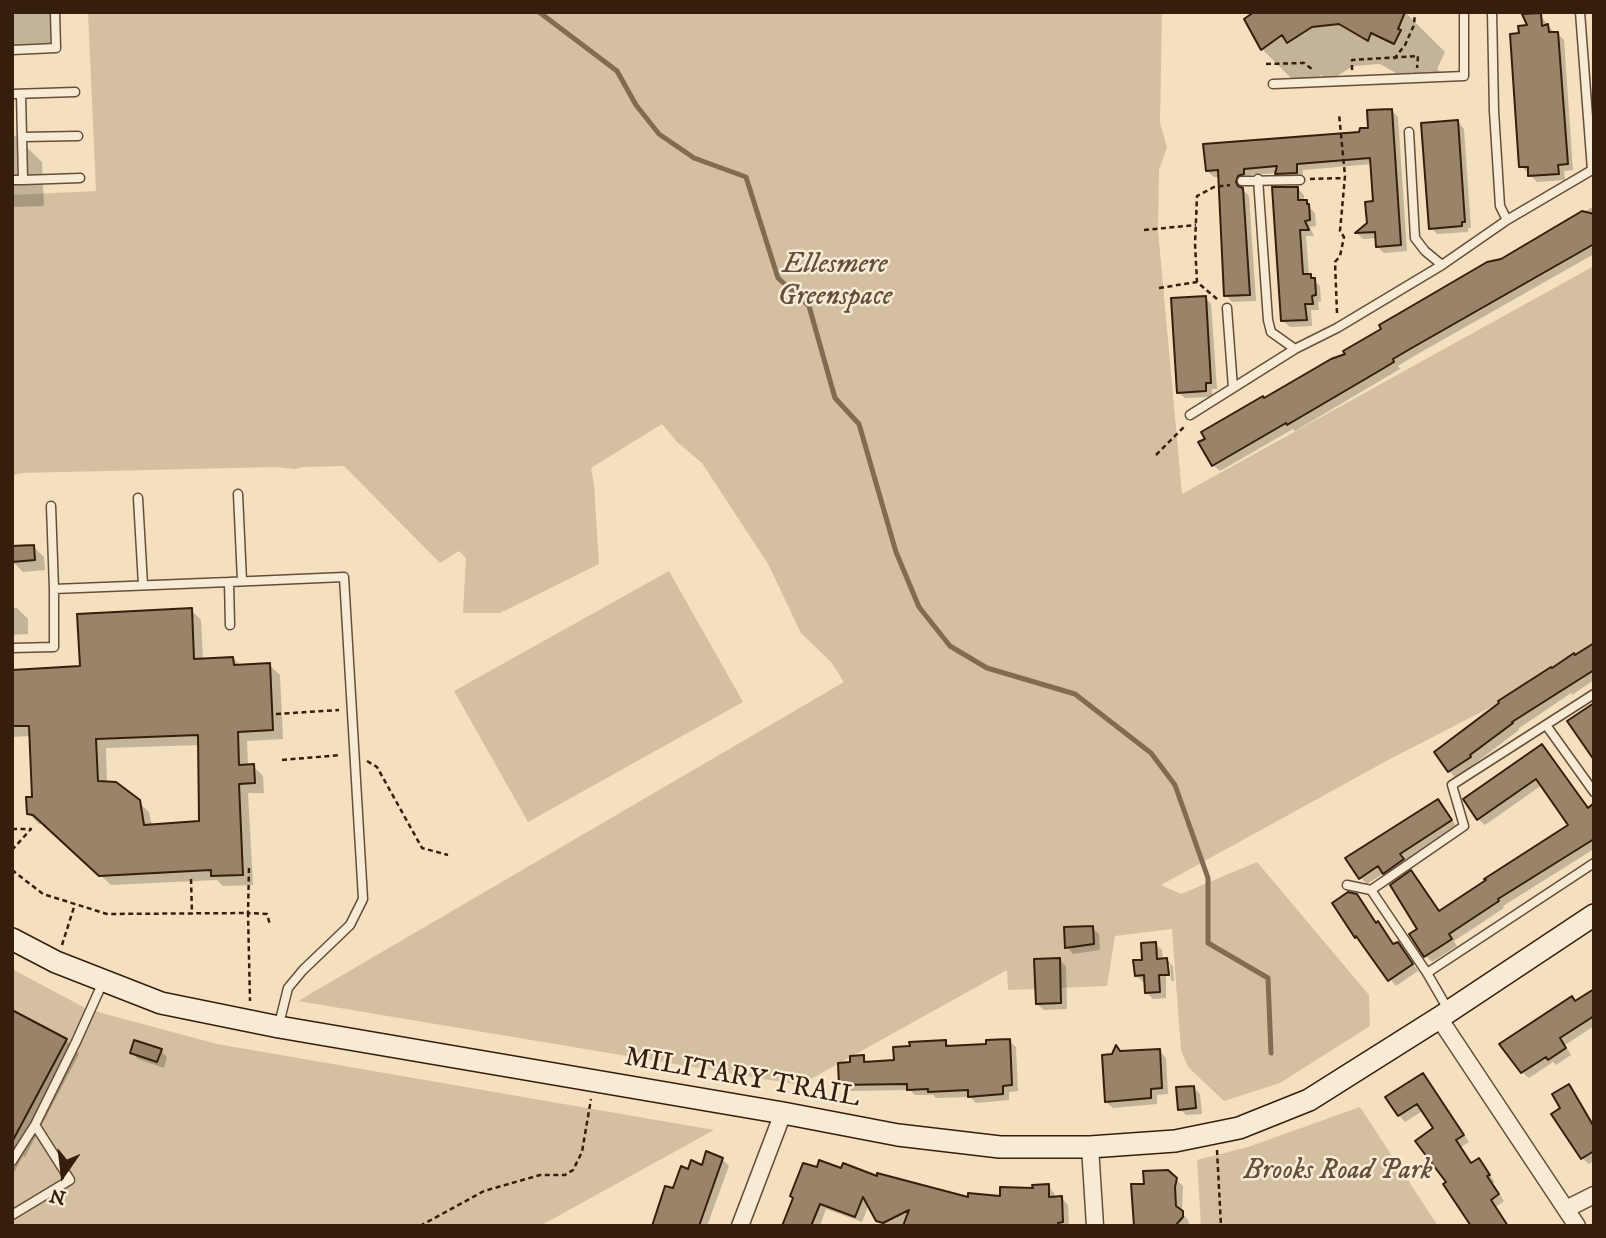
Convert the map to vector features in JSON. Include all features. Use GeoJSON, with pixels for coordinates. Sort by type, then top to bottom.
{"type":"FeatureCollection","features":[{"type":"Feature","properties":{"kind":"street","name":"MILITARY TRAIL"},"geometry":{"type":"LineString","coordinates":[[12,939],[56,962],[161,1003],[251,1022],[898,1135],[987,1146],[1090,1147],[1175,1140],[1239,1128],[1309,1100],[1594,915]]}},
{"type":"Feature","properties":{"kind":"street"},"geometry":{"type":"LineString","coordinates":[[1444,1014],[1577,1226]]}},
{"type":"Feature","properties":{"kind":"street"},"geometry":{"type":"LineString","coordinates":[[740,1226],[783,1113]]}},
{"type":"Feature","properties":{"kind":"street"},"geometry":{"type":"LineString","coordinates":[[1090,1147],[1095,1226]]}},
{"type":"Feature","properties":{"kind":"street"},"geometry":{"type":"LineString","coordinates":[[1566,1209],[1594,1195]]}},
{"type":"Feature","properties":{"kind":"lane"},"geometry":{"type":"LineString","coordinates":[[12,50],[56,48],[55,12]]}},
{"type":"Feature","properties":{"kind":"lane"},"geometry":{"type":"LineString","coordinates":[[1273,84],[1464,76],[1464,12]]}},
{"type":"Feature","properties":{"kind":"lane"},"geometry":{"type":"LineString","coordinates":[[1492,12],[1500,206],[1507,220]]}},
{"type":"Feature","properties":{"kind":"lane"},"geometry":{"type":"LineString","coordinates":[[1190,415],[1295,349],[1337,328],[1442,265],[1507,220],[1592,170],[1580,12]]}},
{"type":"Feature","properties":{"kind":"lane"},"geometry":{"type":"LineString","coordinates":[[23,180],[17,94],[75,92]]}},
{"type":"Feature","properties":{"kind":"lane"},"geometry":{"type":"LineString","coordinates":[[1409,132],[1415,237],[1425,251],[1442,265]]}},
{"type":"Feature","properties":{"kind":"lane"},"geometry":{"type":"LineString","coordinates":[[22,137],[78,136]]}},
{"type":"Feature","properties":{"kind":"lane"},"geometry":{"type":"LineString","coordinates":[[12,180],[80,178]]}},
{"type":"Feature","properties":{"kind":"lane"},"geometry":{"type":"LineString","coordinates":[[1258,179],[1268,320],[1271,332],[1295,349]]}},
{"type":"Feature","properties":{"kind":"lane"},"geometry":{"type":"LineString","coordinates":[[1241,181],[1300,180]]}},
{"type":"Feature","properties":{"kind":"lane"},"geometry":{"type":"LineString","coordinates":[[1227,308],[1233,388]]}},
{"type":"Feature","properties":{"kind":"lane"},"geometry":{"type":"LineString","coordinates":[[238,494],[242,581]]}},
{"type":"Feature","properties":{"kind":"lane"},"geometry":{"type":"LineString","coordinates":[[138,498],[143,585]]}},
{"type":"Feature","properties":{"kind":"lane"},"geometry":{"type":"LineString","coordinates":[[12,649],[54,647],[51,506]]}},
{"type":"Feature","properties":{"kind":"lane"},"geometry":{"type":"LineString","coordinates":[[54,589],[344,577],[363,899],[350,925],[288,988],[279,1027]]}},
{"type":"Feature","properties":{"kind":"lane"},"geometry":{"type":"LineString","coordinates":[[229,582],[230,625]]}},
{"type":"Feature","properties":{"kind":"lane"},"geometry":{"type":"LineString","coordinates":[[1371,890],[1464,826],[1452,785],[1594,694]]}},
{"type":"Feature","properties":{"kind":"lane"},"geometry":{"type":"LineString","coordinates":[[1546,725],[1594,792]]}},
{"type":"Feature","properties":{"kind":"lane"},"geometry":{"type":"LineString","coordinates":[[1427,973],[1594,863]]}},
{"type":"Feature","properties":{"kind":"lane"},"geometry":{"type":"LineString","coordinates":[[1348,885],[1371,890],[1427,973],[1444,1014]]}},
{"type":"Feature","properties":{"kind":"lane"},"geometry":{"type":"LineString","coordinates":[[12,1161],[34,1125],[103,982]]}},
{"type":"Feature","properties":{"kind":"lane"},"geometry":{"type":"LineString","coordinates":[[12,1215],[70,1181],[34,1125]]}},
{"type":"Feature","properties":{"kind":"path"},"geometry":{"type":"LineString","coordinates":[[1394,59],[1405,46],[1415,25],[1415,12]]}},
{"type":"Feature","properties":{"kind":"path"},"geometry":{"type":"LineString","coordinates":[[1353,81],[1352,60],[1418,56],[1416,78]]}},
{"type":"Feature","properties":{"kind":"path"},"geometry":{"type":"LineString","coordinates":[[1266,64],[1304,63],[1329,82]]}},
{"type":"Feature","properties":{"kind":"path"},"geometry":{"type":"LineString","coordinates":[[1337,328],[1335,262],[1340,256],[1344,237],[1340,231],[1345,178],[1339,114]]}},
{"type":"Feature","properties":{"kind":"path"},"geometry":{"type":"LineString","coordinates":[[1300,180],[1345,178]]}},
{"type":"Feature","properties":{"kind":"path"},"geometry":{"type":"LineString","coordinates":[[1227,308],[1198,282],[1197,196],[1214,187],[1233,185],[1241,181]]}},
{"type":"Feature","properties":{"kind":"path"},"geometry":{"type":"LineString","coordinates":[[1144,230],[1196,225]]}},
{"type":"Feature","properties":{"kind":"path"},"geometry":{"type":"LineString","coordinates":[[1158,288],[1198,282]]}},
{"type":"Feature","properties":{"kind":"path"},"geometry":{"type":"LineString","coordinates":[[1156,455],[1186,425],[1190,415]]}},
{"type":"Feature","properties":{"kind":"path"},"geometry":{"type":"LineString","coordinates":[[275,714],[352,709]]}},
{"type":"Feature","properties":{"kind":"path"},"geometry":{"type":"LineString","coordinates":[[282,760],[354,753],[377,767],[422,848],[448,855]]}},
{"type":"Feature","properties":{"kind":"path"},"geometry":{"type":"LineString","coordinates":[[12,830],[31,829],[12,850]]}},
{"type":"Feature","properties":{"kind":"path"},"geometry":{"type":"LineString","coordinates":[[249,868],[251,1022]]}},
{"type":"Feature","properties":{"kind":"path"},"geometry":{"type":"LineString","coordinates":[[12,870],[43,894],[107,914],[267,914],[270,925]]}},
{"type":"Feature","properties":{"kind":"path"},"geometry":{"type":"LineString","coordinates":[[191,879],[192,914]]}},
{"type":"Feature","properties":{"kind":"path"},"geometry":{"type":"LineString","coordinates":[[60,950],[75,904]]}},
{"type":"Feature","properties":{"kind":"path"},"geometry":{"type":"LineString","coordinates":[[420,1226],[484,1191],[540,1175],[565,1175],[573,1170],[582,1152],[589,1106],[597,1082]]}},
{"type":"Feature","properties":{"kind":"path"},"geometry":{"type":"LineString","coordinates":[[1215,1133],[1221,1226]]}},
{"type":"Feature","properties":{"kind":"green space","name":"Ellesmere Greenspace"},"geometry":{"type":"Polygon","coordinates":[[[88,12],[1162,12],[1160,123],[1167,147],[1159,170],[1158,230],[1182,494],[1594,266],[1594,654],[1390,759],[1161,885],[1181,894],[1257,862],[1369,995],[1370,1026],[1280,1083],[1224,1101],[1188,1067],[1181,1050],[1172,929],[1115,936],[1107,986],[1008,990],[1007,970],[800,1085],[298,1001],[844,682],[831,662],[801,633],[768,564],[702,463],[677,442],[662,424],[591,468],[599,564],[500,613],[463,613],[466,558],[459,551],[440,563],[344,466],[21,473],[12,476],[12,195],[96,191],[88,12]]]}},
{"type":"Feature","properties":{"kind":"green space"},"geometry":{"type":"Polygon","coordinates":[[[669,571],[743,702],[528,822],[454,691],[669,571]]]}},
{"type":"Feature","properties":{"kind":"green space"},"geometry":{"type":"Polygon","coordinates":[[[12,969],[87,1009],[217,1044],[714,1130],[540,1226],[12,1226],[12,969]]]}},
{"type":"Feature","properties":{"kind":"green space","name":"Brooks Road Park"},"geometry":{"type":"Polygon","coordinates":[[[1360,1107],[1438,1226],[1201,1226],[1197,1160],[1248,1147],[1360,1107]]]}},
{"type":"Feature","properties":{"kind":"building"},"geometry":{"type":"Polygon","coordinates":[[[1254,12],[1405,12],[1394,44],[1371,33],[1368,41],[1339,24],[1312,27],[1287,43],[1282,35],[1261,50],[1244,19],[1254,12]]]}},
{"type":"Feature","properties":{"kind":"building"},"geometry":{"type":"Polygon","coordinates":[[[1541,13],[1542,26],[1548,24],[1549,32],[1558,32],[1568,164],[1558,165],[1559,174],[1528,176],[1528,167],[1519,167],[1510,34],[1519,33],[1518,26],[1527,25],[1522,14],[1541,13]]]}},
{"type":"Feature","properties":{"kind":"building"},"geometry":{"type":"Polygon","coordinates":[[[1392,109],[1401,245],[1376,247],[1375,232],[1355,233],[1367,223],[1365,202],[1373,201],[1370,158],[1297,164],[1297,173],[1275,174],[1277,166],[1244,169],[1244,174],[1238,176],[1236,182],[1243,188],[1250,295],[1224,296],[1218,170],[1206,171],[1203,144],[1359,132],[1360,128],[1368,128],[1367,110],[1392,109]]]}},
{"type":"Feature","properties":{"kind":"building"},"geometry":{"type":"Polygon","coordinates":[[[1458,120],[1465,222],[1462,222],[1462,226],[1429,229],[1421,123],[1458,120]]]}},
{"type":"Feature","properties":{"kind":"building"},"geometry":{"type":"Polygon","coordinates":[[[1272,187],[1298,187],[1298,200],[1307,200],[1309,204],[1310,220],[1305,221],[1309,230],[1300,230],[1303,274],[1311,274],[1311,278],[1315,278],[1316,295],[1312,296],[1313,304],[1305,304],[1307,320],[1281,321],[1272,187]]]}},
{"type":"Feature","properties":{"kind":"building"},"geometry":{"type":"Polygon","coordinates":[[[1582,211],[1594,214],[1594,244],[1393,359],[1394,362],[1287,425],[1286,423],[1212,466],[1198,442],[1205,439],[1201,432],[1331,359],[1345,354],[1343,351],[1381,329],[1379,325],[1487,262],[1501,259],[1582,211]]]}},
{"type":"Feature","properties":{"kind":"building"},"geometry":{"type":"Polygon","coordinates":[[[1206,296],[1211,383],[1206,383],[1206,391],[1177,393],[1171,298],[1206,296]]]}},
{"type":"Feature","properties":{"kind":"building"},"geometry":{"type":"Polygon","coordinates":[[[34,545],[35,560],[12,562],[12,546],[34,545]]]}},
{"type":"Feature","properties":{"kind":"building"},"geometry":{"type":"Polygon","coordinates":[[[192,608],[194,659],[233,657],[234,665],[270,663],[273,730],[238,732],[239,765],[254,764],[255,783],[239,784],[243,875],[211,876],[211,870],[99,876],[33,815],[27,814],[26,797],[32,797],[29,726],[12,726],[12,670],[80,666],[77,614],[192,608]],[[198,735],[96,739],[98,781],[116,782],[140,800],[144,825],[199,821],[198,735]]]}},
{"type":"Feature","properties":{"kind":"building"},"geometry":{"type":"Polygon","coordinates":[[[1594,643],[1594,670],[1512,722],[1470,755],[1471,757],[1448,772],[1434,752],[1499,703],[1498,701],[1594,643]]]}},
{"type":"Feature","properties":{"kind":"building"},"geometry":{"type":"Polygon","coordinates":[[[1594,703],[1594,760],[1567,721],[1594,703]]]}},
{"type":"Feature","properties":{"kind":"building"},"geometry":{"type":"Polygon","coordinates":[[[1542,744],[1588,808],[1594,803],[1594,839],[1498,899],[1499,901],[1449,934],[1452,939],[1424,957],[1409,934],[1417,929],[1390,885],[1411,870],[1439,911],[1568,825],[1536,779],[1477,820],[1463,799],[1542,744]]]}},
{"type":"Feature","properties":{"kind":"building"},"geometry":{"type":"Polygon","coordinates":[[[1438,799],[1452,820],[1400,854],[1404,859],[1383,874],[1378,866],[1359,879],[1345,858],[1438,799]]]}},
{"type":"Feature","properties":{"kind":"building"},"geometry":{"type":"Polygon","coordinates":[[[1348,892],[1357,894],[1376,923],[1378,921],[1393,944],[1398,942],[1413,964],[1388,981],[1332,903],[1348,892]]]}},
{"type":"Feature","properties":{"kind":"building"},"geometry":{"type":"Polygon","coordinates":[[[1093,926],[1094,944],[1065,948],[1064,927],[1093,926]]]}},
{"type":"Feature","properties":{"kind":"building"},"geometry":{"type":"Polygon","coordinates":[[[1156,942],[1157,959],[1167,958],[1169,975],[1159,975],[1160,992],[1145,993],[1144,975],[1135,976],[1133,960],[1142,960],[1141,943],[1156,942]]]}},
{"type":"Feature","properties":{"kind":"building"},"geometry":{"type":"Polygon","coordinates":[[[1060,958],[1061,1003],[1036,1004],[1034,959],[1060,958]]]}},
{"type":"Feature","properties":{"kind":"building"},"geometry":{"type":"Polygon","coordinates":[[[1594,989],[1594,1016],[1560,1038],[1566,1048],[1521,1073],[1499,1044],[1572,996],[1575,1001],[1594,989]]]}},
{"type":"Feature","properties":{"kind":"building"},"geometry":{"type":"Polygon","coordinates":[[[12,1010],[67,1039],[12,1142],[12,1010]]]}},
{"type":"Feature","properties":{"kind":"building"},"geometry":{"type":"Polygon","coordinates":[[[1010,1039],[1012,1085],[1003,1086],[1003,1094],[968,1097],[968,1090],[907,1090],[907,1084],[839,1085],[838,1063],[850,1062],[850,1056],[864,1055],[864,1062],[894,1060],[893,1047],[910,1046],[909,1042],[946,1040],[946,1046],[986,1044],[986,1040],[1010,1039]]]}},
{"type":"Feature","properties":{"kind":"building"},"geometry":{"type":"Polygon","coordinates":[[[134,1040],[162,1049],[157,1062],[130,1053],[134,1040]]]}},
{"type":"Feature","properties":{"kind":"building"},"geometry":{"type":"Polygon","coordinates":[[[1116,1045],[1120,1051],[1160,1049],[1162,1088],[1151,1089],[1151,1098],[1105,1102],[1102,1055],[1112,1054],[1116,1045]]]}},
{"type":"Feature","properties":{"kind":"building"},"geometry":{"type":"Polygon","coordinates":[[[1423,1073],[1464,1135],[1456,1140],[1471,1163],[1479,1158],[1490,1175],[1487,1176],[1499,1194],[1491,1200],[1508,1226],[1471,1226],[1443,1184],[1446,1182],[1415,1141],[1433,1128],[1417,1104],[1398,1116],[1385,1097],[1423,1073]]]}},
{"type":"Feature","properties":{"kind":"building"},"geometry":{"type":"Polygon","coordinates":[[[1569,1084],[1594,1127],[1594,1151],[1581,1159],[1551,1114],[1560,1108],[1552,1094],[1569,1084]]]}},
{"type":"Feature","properties":{"kind":"building"},"geometry":{"type":"Polygon","coordinates":[[[1194,1086],[1196,1108],[1178,1110],[1176,1087],[1194,1086]]]}},
{"type":"Feature","properties":{"kind":"building"},"geometry":{"type":"Polygon","coordinates":[[[706,1151],[723,1158],[699,1226],[652,1226],[665,1186],[673,1188],[681,1166],[688,1169],[691,1160],[702,1165],[706,1151]]]}},
{"type":"Feature","properties":{"kind":"building"},"geometry":{"type":"Polygon","coordinates":[[[819,1160],[841,1168],[843,1163],[877,1176],[877,1173],[968,1197],[968,1193],[1000,1196],[1000,1187],[1033,1188],[1032,1185],[1049,1184],[1049,1197],[1062,1196],[1063,1222],[1058,1223],[1058,1226],[903,1226],[909,1210],[883,1223],[876,1221],[863,1197],[855,1217],[820,1204],[811,1226],[782,1226],[803,1163],[817,1167],[819,1160]]]}},
{"type":"Feature","properties":{"kind":"building"},"geometry":{"type":"Polygon","coordinates":[[[1168,1170],[1177,1178],[1176,1206],[1183,1211],[1183,1217],[1175,1226],[1134,1226],[1131,1184],[1144,1184],[1143,1171],[1168,1170]]]}},
{"type":"Feature","properties":{"kind":"waterway"},"geometry":{"type":"LineString","coordinates":[[539,12],[617,71],[636,105],[659,134],[694,158],[746,177],[778,278],[809,306],[835,398],[859,424],[896,552],[919,607],[950,646],[987,668],[1075,694],[1151,753],[1175,785],[1208,878],[1208,943],[1268,978],[1271,1053]]}}]}
